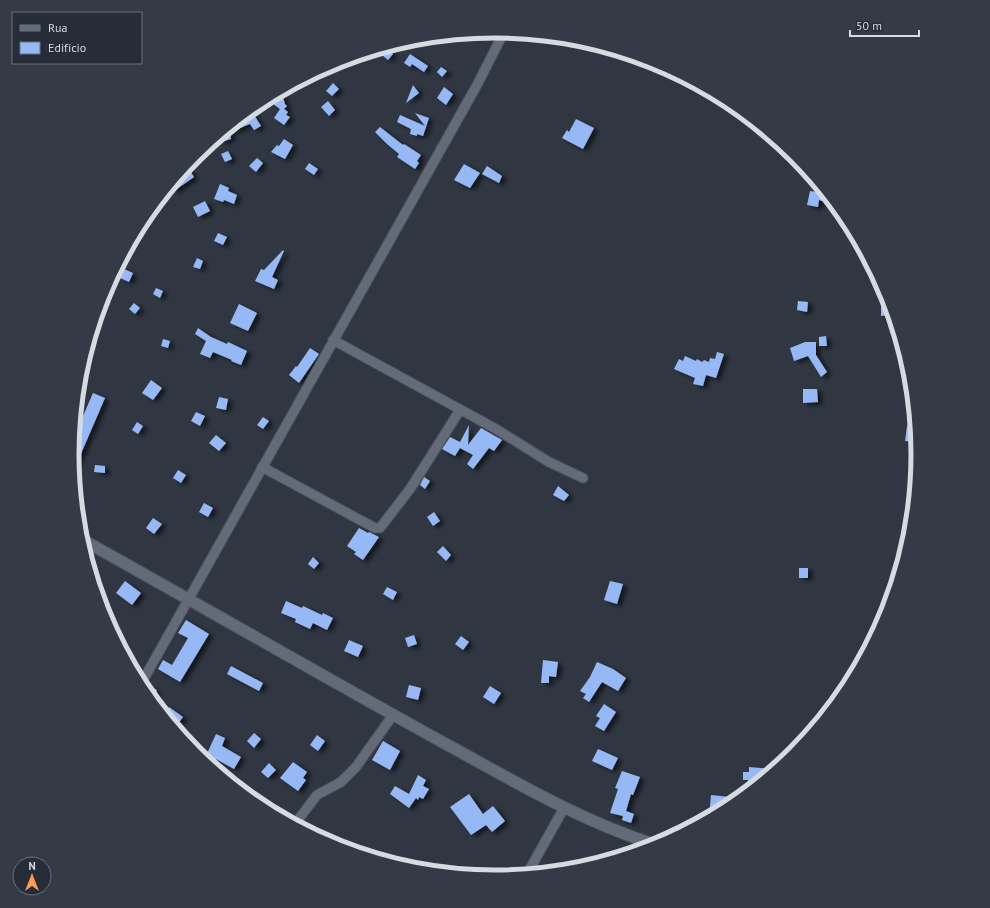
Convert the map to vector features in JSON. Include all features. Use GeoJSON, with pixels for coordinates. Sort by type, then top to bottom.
{"type":"FeatureCollection","features":[{"type":"Feature","properties":{"kind":"main road"},"geometry":{"type":"LineString","coordinates":[[89,543],[278,651],[564,808],[619,833],[645,842]]}},
{"type":"Feature","properties":{"kind":"street"},"geometry":{"type":"LineString","coordinates":[[145,678],[477,85],[501,38]]}},
{"type":"Feature","properties":{"kind":"street"},"geometry":{"type":"LineString","coordinates":[[333,340],[496,429],[549,462],[584,478]]}},
{"type":"Feature","properties":{"kind":"street"},"geometry":{"type":"LineString","coordinates":[[262,467],[375,528],[380,528],[410,489],[460,410]]}},
{"type":"Feature","properties":{"kind":"street"},"geometry":{"type":"LineString","coordinates":[[298,820],[317,795],[341,782],[356,767],[393,715]]}},
{"type":"Feature","properties":{"kind":"street"},"geometry":{"type":"LineString","coordinates":[[530,868],[564,808]]}},
{"type":"Feature","properties":{"kind":"building"},"geometry":{"type":"Polygon","coordinates":[[[390,51],[393,54],[388,60],[382,55],[390,51]]]}},
{"type":"Feature","properties":{"kind":"building"},"geometry":{"type":"Polygon","coordinates":[[[410,54],[428,66],[424,72],[412,64],[410,67],[404,63],[410,54]]]}},
{"type":"Feature","properties":{"kind":"building"},"geometry":{"type":"Polygon","coordinates":[[[441,67],[447,71],[442,77],[437,72],[441,67]]]}},
{"type":"Feature","properties":{"kind":"building"},"geometry":{"type":"Polygon","coordinates":[[[333,83],[339,89],[332,96],[326,91],[333,83]]]}},
{"type":"Feature","properties":{"kind":"building"},"geometry":{"type":"Polygon","coordinates":[[[413,85],[419,93],[406,103],[413,85]]]}},
{"type":"Feature","properties":{"kind":"building"},"geometry":{"type":"Polygon","coordinates":[[[444,87],[453,94],[446,105],[437,98],[444,87]]]}},
{"type":"Feature","properties":{"kind":"building"},"geometry":{"type":"Polygon","coordinates":[[[283,97],[287,106],[284,109],[288,112],[286,115],[290,117],[284,125],[274,118],[280,109],[272,103],[283,97]]]}},
{"type":"Feature","properties":{"kind":"building"},"geometry":{"type":"Polygon","coordinates":[[[328,101],[335,110],[329,116],[321,107],[328,101]]]}},
{"type":"Feature","properties":{"kind":"building"},"geometry":{"type":"Polygon","coordinates":[[[415,113],[429,118],[423,136],[410,134],[411,129],[397,122],[400,115],[425,126],[415,113]]]}},
{"type":"Feature","properties":{"kind":"building"},"geometry":{"type":"Polygon","coordinates":[[[254,115],[261,126],[254,130],[250,124],[234,130],[254,115]]]}},
{"type":"Feature","properties":{"kind":"building"},"geometry":{"type":"Polygon","coordinates":[[[576,119],[594,128],[583,149],[562,138],[567,130],[569,132],[576,119]]]}},
{"type":"Feature","properties":{"kind":"building"},"geometry":{"type":"Polygon","coordinates":[[[380,127],[403,145],[404,144],[421,155],[417,161],[419,163],[415,169],[397,157],[399,154],[375,132],[380,127]]]}},
{"type":"Feature","properties":{"kind":"building"},"geometry":{"type":"Polygon","coordinates":[[[230,134],[231,139],[221,141],[230,134]]]}},
{"type":"Feature","properties":{"kind":"building"},"geometry":{"type":"Polygon","coordinates":[[[284,139],[293,145],[285,159],[271,152],[277,145],[279,146],[284,139]]]}},
{"type":"Feature","properties":{"kind":"building"},"geometry":{"type":"Polygon","coordinates":[[[228,151],[232,159],[225,162],[221,154],[228,151]]]}},
{"type":"Feature","properties":{"kind":"building"},"geometry":{"type":"Polygon","coordinates":[[[257,158],[263,163],[256,172],[249,166],[257,158]]]}},
{"type":"Feature","properties":{"kind":"building"},"geometry":{"type":"Polygon","coordinates":[[[309,163],[318,169],[314,175],[305,169],[309,163]]]}},
{"type":"Feature","properties":{"kind":"building"},"geometry":{"type":"Polygon","coordinates":[[[464,164],[480,173],[470,188],[454,180],[464,164]]]}},
{"type":"Feature","properties":{"kind":"building"},"geometry":{"type":"Polygon","coordinates":[[[487,166],[502,176],[499,183],[482,174],[487,166]]]}},
{"type":"Feature","properties":{"kind":"building"},"geometry":{"type":"Polygon","coordinates":[[[190,171],[194,177],[174,191],[182,180],[190,171]]]}},
{"type":"Feature","properties":{"kind":"building"},"geometry":{"type":"Polygon","coordinates":[[[220,184],[229,188],[228,191],[237,195],[234,204],[224,200],[223,202],[214,199],[220,184]]]}},
{"type":"Feature","properties":{"kind":"building"},"geometry":{"type":"Polygon","coordinates":[[[810,191],[818,192],[823,198],[822,201],[819,200],[818,207],[807,205],[810,191]]]}},
{"type":"Feature","properties":{"kind":"building"},"geometry":{"type":"Polygon","coordinates":[[[205,201],[210,211],[198,217],[193,207],[205,201]]]}},
{"type":"Feature","properties":{"kind":"building"},"geometry":{"type":"Polygon","coordinates":[[[218,233],[227,237],[223,245],[214,241],[218,233]]]}},
{"type":"Feature","properties":{"kind":"building"},"geometry":{"type":"Polygon","coordinates":[[[283,250],[284,251],[272,277],[278,280],[274,289],[255,281],[261,269],[264,270],[283,250]]]}},
{"type":"Feature","properties":{"kind":"building"},"geometry":{"type":"Polygon","coordinates":[[[197,258],[203,261],[200,269],[193,267],[197,258]]]}},
{"type":"Feature","properties":{"kind":"building"},"geometry":{"type":"Polygon","coordinates":[[[124,269],[133,273],[129,282],[120,278],[124,269]]]}},
{"type":"Feature","properties":{"kind":"building"},"geometry":{"type":"Polygon","coordinates":[[[156,288],[163,291],[160,298],[153,294],[156,288]]]}},
{"type":"Feature","properties":{"kind":"building"},"geometry":{"type":"Polygon","coordinates":[[[798,301],[808,302],[807,312],[797,310],[798,301]]]}},
{"type":"Feature","properties":{"kind":"building"},"geometry":{"type":"Polygon","coordinates":[[[134,303],[140,308],[135,314],[129,309],[134,303]]]}},
{"type":"Feature","properties":{"kind":"building"},"geometry":{"type":"Polygon","coordinates":[[[239,304],[257,313],[248,331],[230,323],[239,304]]]}},
{"type":"Feature","properties":{"kind":"building"},"geometry":{"type":"Polygon","coordinates":[[[881,306],[883,306],[887,315],[881,316],[881,306]]]}},
{"type":"Feature","properties":{"kind":"building"},"geometry":{"type":"Polygon","coordinates":[[[198,328],[211,337],[227,344],[228,342],[247,351],[241,365],[213,352],[210,358],[200,354],[206,341],[195,334],[198,328]]]}},
{"type":"Feature","properties":{"kind":"building"},"geometry":{"type":"Polygon","coordinates":[[[826,336],[827,346],[819,346],[819,337],[826,336]]]}},
{"type":"Feature","properties":{"kind":"building"},"geometry":{"type":"Polygon","coordinates":[[[163,339],[170,341],[168,348],[161,346],[163,339]]]}},
{"type":"Feature","properties":{"kind":"building"},"geometry":{"type":"Polygon","coordinates":[[[805,342],[816,342],[816,355],[827,372],[821,377],[808,356],[794,361],[790,348],[805,342]]]}},
{"type":"Feature","properties":{"kind":"building"},"geometry":{"type":"Polygon","coordinates":[[[310,348],[319,354],[299,383],[289,375],[296,366],[297,367],[310,348]]]}},
{"type":"Feature","properties":{"kind":"building"},"geometry":{"type":"Polygon","coordinates":[[[717,352],[724,354],[716,378],[706,375],[703,386],[693,384],[695,378],[674,369],[679,359],[683,361],[685,356],[696,361],[697,359],[702,362],[704,360],[709,362],[710,358],[715,359],[717,352]]]}},
{"type":"Feature","properties":{"kind":"building"},"geometry":{"type":"Polygon","coordinates":[[[151,380],[162,388],[153,400],[142,393],[151,380]]]}},
{"type":"Feature","properties":{"kind":"building"},"geometry":{"type":"Polygon","coordinates":[[[803,389],[817,389],[818,402],[803,403],[803,389]]]}},
{"type":"Feature","properties":{"kind":"building"},"geometry":{"type":"Polygon","coordinates":[[[93,393],[105,398],[79,458],[80,427],[81,421],[93,393]]]}},
{"type":"Feature","properties":{"kind":"building"},"geometry":{"type":"Polygon","coordinates":[[[219,397],[228,399],[226,410],[216,408],[219,397]]]}},
{"type":"Feature","properties":{"kind":"building"},"geometry":{"type":"Polygon","coordinates":[[[196,412],[205,416],[200,426],[191,421],[196,412]]]}},
{"type":"Feature","properties":{"kind":"building"},"geometry":{"type":"Polygon","coordinates":[[[263,417],[269,421],[263,429],[257,425],[263,417]]]}},
{"type":"Feature","properties":{"kind":"building"},"geometry":{"type":"Polygon","coordinates":[[[137,422],[143,426],[138,434],[132,430],[137,422]]]}},
{"type":"Feature","properties":{"kind":"building"},"geometry":{"type":"Polygon","coordinates":[[[469,425],[468,445],[481,428],[502,440],[494,451],[489,448],[473,469],[467,464],[473,455],[460,448],[455,456],[442,449],[450,437],[460,442],[469,425]]]}},
{"type":"Feature","properties":{"kind":"building"},"geometry":{"type":"Polygon","coordinates":[[[907,426],[910,426],[911,441],[905,441],[907,426]]]}},
{"type":"Feature","properties":{"kind":"building"},"geometry":{"type":"Polygon","coordinates":[[[216,435],[226,443],[219,451],[209,443],[216,435]]]}},
{"type":"Feature","properties":{"kind":"building"},"geometry":{"type":"Polygon","coordinates":[[[95,465],[105,466],[105,473],[94,472],[95,465]]]}},
{"type":"Feature","properties":{"kind":"building"},"geometry":{"type":"Polygon","coordinates":[[[178,470],[186,475],[181,483],[173,478],[178,470]]]}},
{"type":"Feature","properties":{"kind":"building"},"geometry":{"type":"Polygon","coordinates":[[[424,477],[430,481],[425,489],[420,485],[424,477]]]}},
{"type":"Feature","properties":{"kind":"building"},"geometry":{"type":"Polygon","coordinates":[[[558,486],[569,495],[564,501],[553,495],[558,486]]]}},
{"type":"Feature","properties":{"kind":"building"},"geometry":{"type":"Polygon","coordinates":[[[204,503],[213,508],[208,517],[199,512],[204,503]]]}},
{"type":"Feature","properties":{"kind":"building"},"geometry":{"type":"Polygon","coordinates":[[[434,512],[440,521],[433,526],[427,517],[434,512]]]}},
{"type":"Feature","properties":{"kind":"building"},"geometry":{"type":"Polygon","coordinates":[[[153,518],[162,524],[154,534],[146,528],[153,518]]]}},
{"type":"Feature","properties":{"kind":"building"},"geometry":{"type":"Polygon","coordinates":[[[359,528],[379,537],[363,560],[354,554],[356,552],[347,546],[359,528]]]}},
{"type":"Feature","properties":{"kind":"building"},"geometry":{"type":"Polygon","coordinates":[[[443,546],[451,555],[446,561],[437,552],[443,546]]]}},
{"type":"Feature","properties":{"kind":"building"},"geometry":{"type":"Polygon","coordinates":[[[313,557],[319,563],[314,569],[308,564],[313,557]]]}},
{"type":"Feature","properties":{"kind":"building"},"geometry":{"type":"Polygon","coordinates":[[[799,568],[808,568],[808,578],[799,578],[799,568]]]}},
{"type":"Feature","properties":{"kind":"building"},"geometry":{"type":"Polygon","coordinates":[[[125,581],[141,593],[132,605],[116,593],[125,581]]]}},
{"type":"Feature","properties":{"kind":"building"},"geometry":{"type":"Polygon","coordinates":[[[610,581],[623,584],[617,604],[604,600],[610,581]]]}},
{"type":"Feature","properties":{"kind":"building"},"geometry":{"type":"Polygon","coordinates":[[[387,587],[397,592],[393,600],[383,594],[387,587]]]}},
{"type":"Feature","properties":{"kind":"building"},"geometry":{"type":"Polygon","coordinates":[[[286,601],[302,608],[303,606],[322,615],[323,613],[333,618],[327,630],[313,623],[310,629],[295,622],[296,619],[281,613],[286,601]]]}},
{"type":"Feature","properties":{"kind":"building"},"geometry":{"type":"Polygon","coordinates":[[[186,620],[209,634],[180,682],[158,669],[163,660],[172,665],[188,638],[178,633],[186,620]]]}},
{"type":"Feature","properties":{"kind":"building"},"geometry":{"type":"Polygon","coordinates":[[[414,635],[417,644],[408,647],[405,638],[414,635]]]}},
{"type":"Feature","properties":{"kind":"building"},"geometry":{"type":"Polygon","coordinates":[[[461,636],[469,642],[463,650],[455,644],[461,636]]]}},
{"type":"Feature","properties":{"kind":"building"},"geometry":{"type":"Polygon","coordinates":[[[349,640],[363,646],[358,657],[344,651],[349,640]]]}},
{"type":"Feature","properties":{"kind":"building"},"geometry":{"type":"Polygon","coordinates":[[[543,660],[558,662],[556,677],[549,676],[549,683],[541,683],[543,660]]]}},
{"type":"Feature","properties":{"kind":"building"},"geometry":{"type":"Polygon","coordinates":[[[597,662],[613,669],[626,678],[618,691],[602,682],[589,702],[583,698],[586,694],[580,691],[590,677],[597,662]]]}},
{"type":"Feature","properties":{"kind":"building"},"geometry":{"type":"Polygon","coordinates":[[[231,666],[263,683],[259,691],[227,674],[231,666]]]}},
{"type":"Feature","properties":{"kind":"building"},"geometry":{"type":"Polygon","coordinates":[[[409,685],[421,688],[418,700],[406,697],[409,685]]]}},
{"type":"Feature","properties":{"kind":"building"},"geometry":{"type":"Polygon","coordinates":[[[490,686],[501,693],[494,704],[483,697],[490,686]]]}},
{"type":"Feature","properties":{"kind":"building"},"geometry":{"type":"Polygon","coordinates":[[[151,687],[157,690],[155,693],[151,687]]]}},
{"type":"Feature","properties":{"kind":"building"},"geometry":{"type":"Polygon","coordinates":[[[604,704],[616,712],[604,731],[595,726],[600,718],[596,716],[604,704]]]}},
{"type":"Feature","properties":{"kind":"building"},"geometry":{"type":"Polygon","coordinates":[[[169,707],[183,717],[178,723],[167,709],[169,707]]]}},
{"type":"Feature","properties":{"kind":"building"},"geometry":{"type":"Polygon","coordinates":[[[254,733],[261,739],[254,748],[247,741],[254,733]]]}},
{"type":"Feature","properties":{"kind":"building"},"geometry":{"type":"Polygon","coordinates":[[[216,734],[225,738],[222,746],[241,757],[234,769],[216,759],[215,761],[207,754],[216,734]]]}},
{"type":"Feature","properties":{"kind":"building"},"geometry":{"type":"Polygon","coordinates":[[[317,735],[325,741],[318,751],[310,745],[317,735]]]}},
{"type":"Feature","properties":{"kind":"building"},"geometry":{"type":"Polygon","coordinates":[[[383,741],[400,751],[390,770],[372,760],[383,741]]]}},
{"type":"Feature","properties":{"kind":"building"},"geometry":{"type":"Polygon","coordinates":[[[598,749],[618,758],[612,770],[592,761],[598,749]]]}},
{"type":"Feature","properties":{"kind":"building"},"geometry":{"type":"Polygon","coordinates":[[[293,762],[307,772],[303,778],[306,780],[298,791],[280,778],[293,762]]]}},
{"type":"Feature","properties":{"kind":"building"},"geometry":{"type":"Polygon","coordinates":[[[269,763],[276,770],[268,778],[261,772],[269,763]]]}},
{"type":"Feature","properties":{"kind":"building"},"geometry":{"type":"Polygon","coordinates":[[[749,767],[767,768],[748,784],[748,780],[743,780],[743,772],[749,772],[749,767]]]}},
{"type":"Feature","properties":{"kind":"building"},"geometry":{"type":"Polygon","coordinates":[[[622,771],[640,777],[633,795],[631,794],[626,811],[634,814],[631,823],[622,820],[623,816],[610,813],[618,789],[615,788],[622,771]]]}},
{"type":"Feature","properties":{"kind":"building"},"geometry":{"type":"Polygon","coordinates":[[[418,775],[426,780],[423,786],[429,789],[423,799],[419,797],[418,800],[416,798],[409,808],[390,794],[395,786],[409,794],[418,775]]]}},
{"type":"Feature","properties":{"kind":"building"},"geometry":{"type":"Polygon","coordinates":[[[469,794],[483,814],[493,806],[505,821],[492,832],[486,825],[471,835],[450,807],[469,794]]]}},
{"type":"Feature","properties":{"kind":"building"},"geometry":{"type":"Polygon","coordinates":[[[711,795],[730,797],[726,800],[710,810],[711,795]]]}}]}
